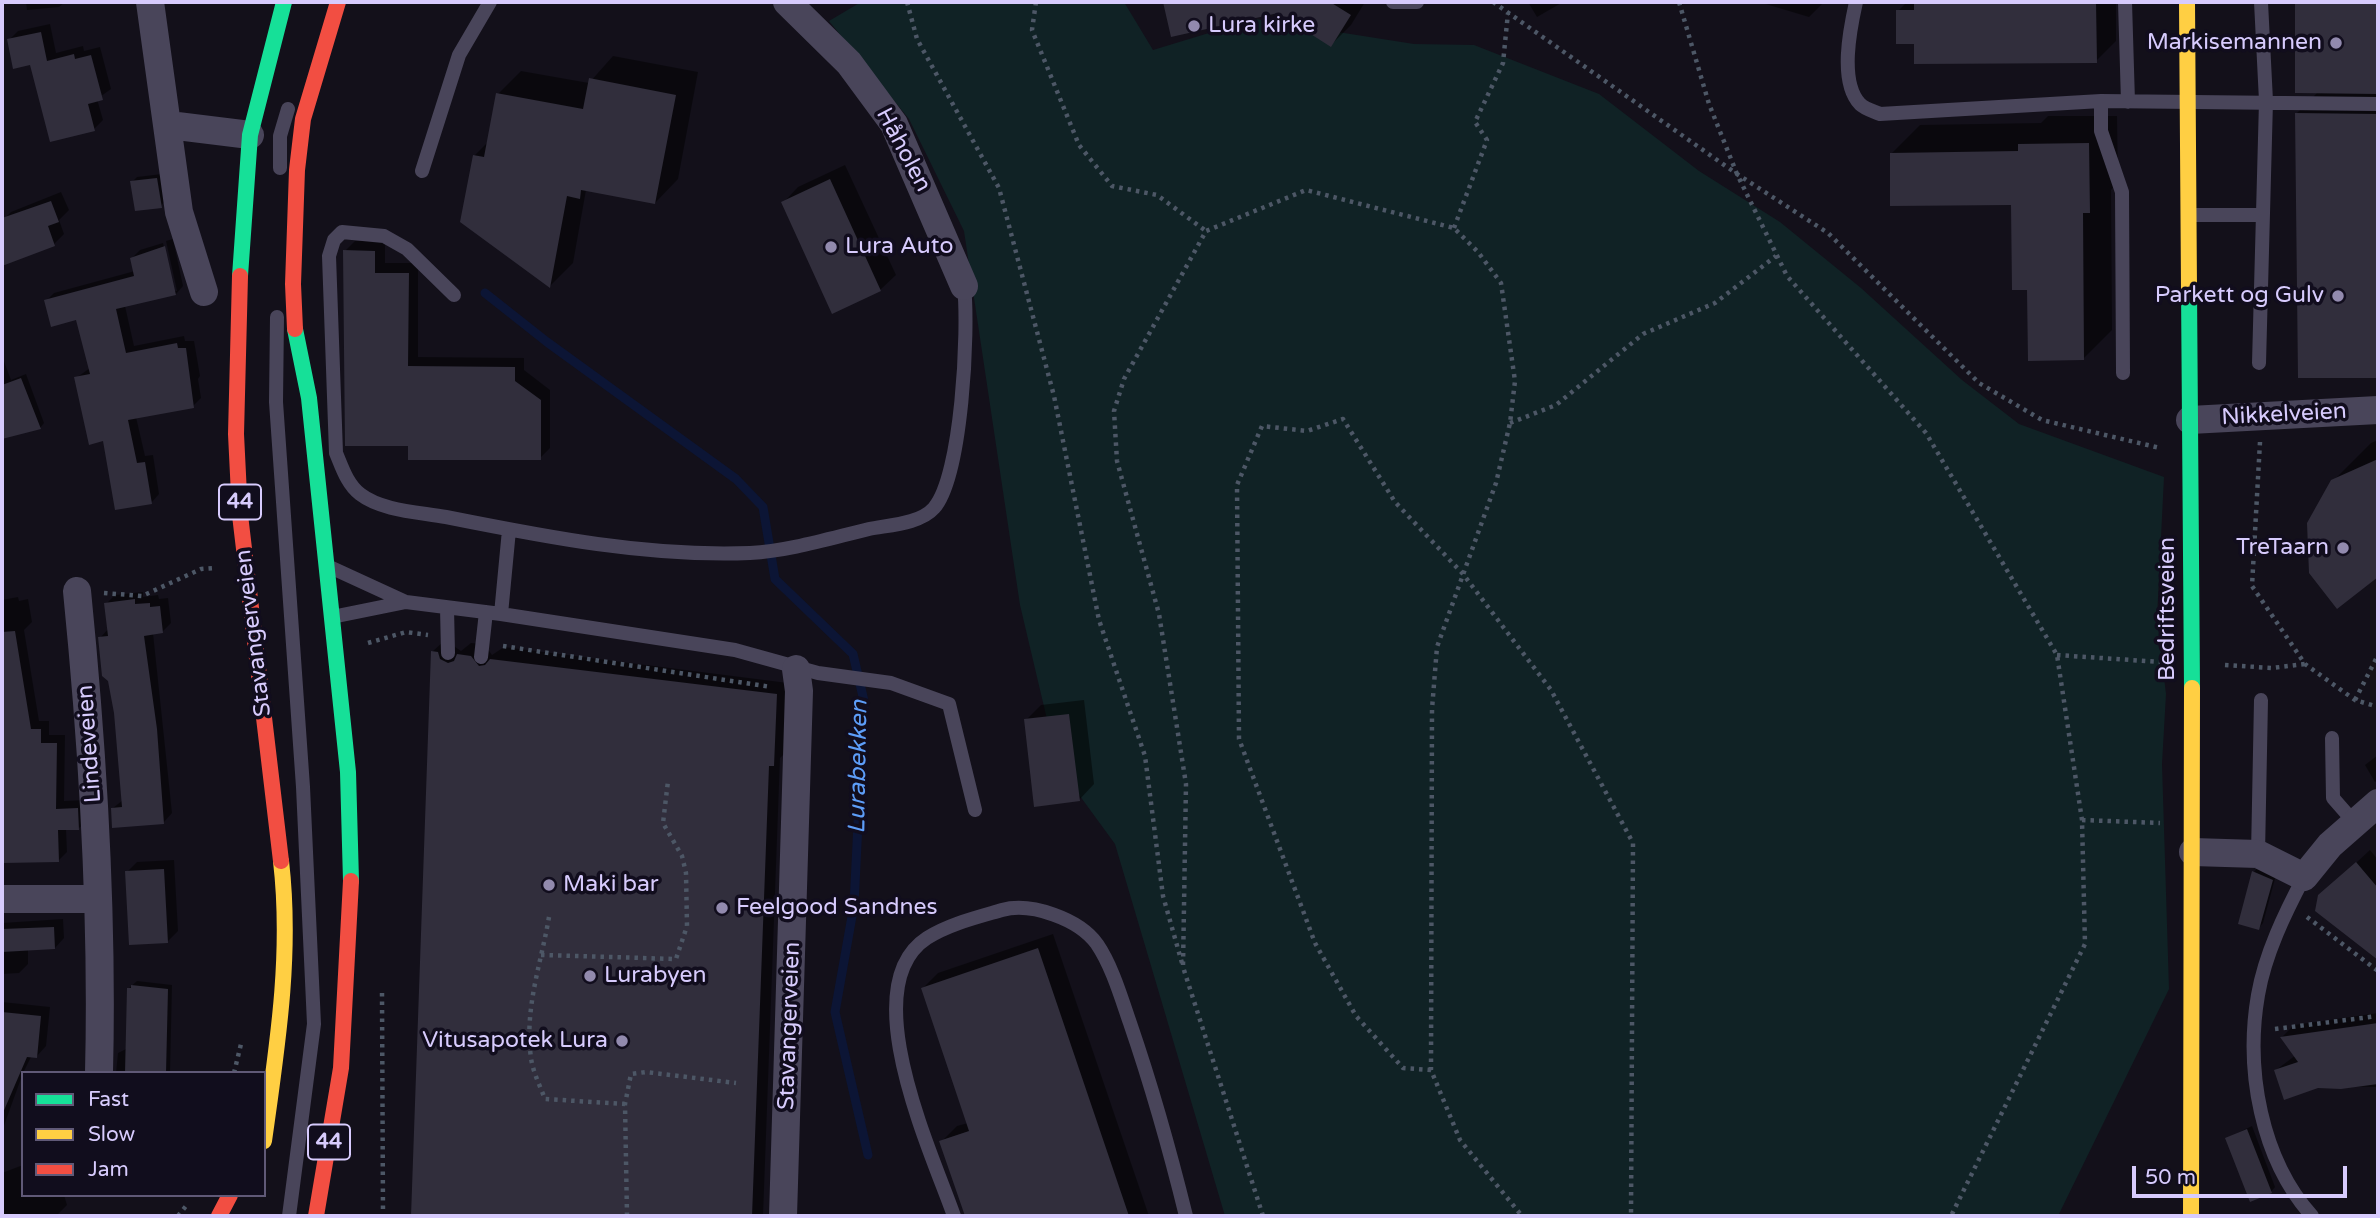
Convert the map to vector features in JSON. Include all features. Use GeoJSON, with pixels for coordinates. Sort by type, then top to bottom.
{"type":"FeatureCollection","features":[{"type":"Feature","properties":{"kind":"main road","name":"Stavangerveien"},"geometry":{"type":"LineString","coordinates":[[266,1127],[284,1005],[285,896],[242,529],[237,455],[240,269],[250,135],[284,2]]}},
{"type":"Feature","properties":{"kind":"main road","name":"44"},"geometry":{"type":"LineString","coordinates":[[316,1216],[341,1068],[352,910],[348,772],[328,566],[309,398],[293,317],[295,212],[303,119],[338,2]]}},
{"type":"Feature","properties":{"kind":"main road","name":"Bedriftsveien"},"geometry":{"type":"LineString","coordinates":[[2187,2],[2193,824],[2191,1216]]}},
{"type":"Feature","properties":{"kind":"main road"},"geometry":{"type":"LineString","coordinates":[[266,1079],[284,1005]]}},
{"type":"Feature","properties":{"kind":"main road"},"geometry":{"type":"LineString","coordinates":[[341,1068],[345,1142]]}},
{"type":"Feature","properties":{"kind":"main road"},"geometry":{"type":"LineString","coordinates":[[219,1216],[229,1197]]}},
{"type":"Feature","properties":{"kind":"street"},"geometry":{"type":"LineString","coordinates":[[150,2],[179,212],[204,292]]}},
{"type":"Feature","properties":{"kind":"street","name":"Håholen"},"geometry":{"type":"LineString","coordinates":[[787,2],[849,63],[894,124],[934,208],[964,286]]}},
{"type":"Feature","properties":{"kind":"street"},"geometry":{"type":"LineString","coordinates":[[169,125],[250,135]]}},
{"type":"Feature","properties":{"kind":"street","name":"Nikkelveien"},"geometry":{"type":"LineString","coordinates":[[2190,420],[2378,410]]}},
{"type":"Feature","properties":{"kind":"street","name":"Lindeveien"},"geometry":{"type":"LineString","coordinates":[[77,591],[93,745],[96,899],[101,986],[99,1071]]}},
{"type":"Feature","properties":{"kind":"street","name":"Stavangerveien"},"geometry":{"type":"LineString","coordinates":[[783,1216],[804,678]]}},
{"type":"Feature","properties":{"kind":"street"},"geometry":{"type":"LineString","coordinates":[[2193,852],[2258,854],[2304,877],[2354,822],[2378,803]]}},
{"type":"Feature","properties":{"kind":"street"},"geometry":{"type":"LineString","coordinates":[[2,899],[96,899]]}},
{"type":"Feature","properties":{"kind":"lane"},"geometry":{"type":"LineString","coordinates":[[422,171],[459,55],[491,2]]}},
{"type":"Feature","properties":{"kind":"lane"},"geometry":{"type":"LineString","coordinates":[[1393,2],[1417,2]]}},
{"type":"Feature","properties":{"kind":"lane"},"geometry":{"type":"LineString","coordinates":[[1856,2],[1847,38],[1851,92],[1862,106],[1880,114],[2101,101],[2378,104]]}},
{"type":"Feature","properties":{"kind":"lane"},"geometry":{"type":"LineString","coordinates":[[2125,2],[2128,102]]}},
{"type":"Feature","properties":{"kind":"lane"},"geometry":{"type":"LineString","coordinates":[[2259,363],[2266,101],[2261,2]]}},
{"type":"Feature","properties":{"kind":"lane"},"geometry":{"type":"LineString","coordinates":[[279,189],[280,135],[292,95]]}},
{"type":"Feature","properties":{"kind":"lane"},"geometry":{"type":"LineString","coordinates":[[2101,101],[2101,131],[2122,192],[2123,373]]}},
{"type":"Feature","properties":{"kind":"lane"},"geometry":{"type":"LineString","coordinates":[[2188,215],[2261,215]]}},
{"type":"Feature","properties":{"kind":"lane"},"geometry":{"type":"LineString","coordinates":[[454,295],[407,249],[384,236],[342,232],[334,240],[329,256],[336,453],[346,476],[360,494],[390,506],[509,530],[653,552],[752,553],[910,520],[934,508],[944,490],[961,414],[967,315],[964,286]]}},
{"type":"Feature","properties":{"kind":"lane"},"geometry":{"type":"LineString","coordinates":[[278,296],[276,402],[303,787],[314,1024],[289,1216]]}},
{"type":"Feature","properties":{"kind":"lane"},"geometry":{"type":"LineString","coordinates":[[501,614],[509,530]]}},
{"type":"Feature","properties":{"kind":"lane"},"geometry":{"type":"LineString","coordinates":[[328,566],[406,602],[734,650],[804,678],[891,683],[949,704],[975,810]]}},
{"type":"Feature","properties":{"kind":"lane"},"geometry":{"type":"LineString","coordinates":[[332,617],[406,602]]}},
{"type":"Feature","properties":{"kind":"lane"},"geometry":{"type":"LineString","coordinates":[[447,608],[448,653]]}},
{"type":"Feature","properties":{"kind":"lane"},"geometry":{"type":"LineString","coordinates":[[482,650],[486,612]]}},
{"type":"Feature","properties":{"kind":"lane"},"geometry":{"type":"LineString","coordinates":[[2258,854],[2261,700]]}},
{"type":"Feature","properties":{"kind":"lane"},"geometry":{"type":"LineString","coordinates":[[2332,738],[2333,798],[2354,822]]}},
{"type":"Feature","properties":{"kind":"lane"},"geometry":{"type":"LineString","coordinates":[[2304,877],[2290,904],[2258,995],[2255,1032],[2260,1104],[2269,1141],[2280,1172],[2312,1216]]}},
{"type":"Feature","properties":{"kind":"lane"},"geometry":{"type":"LineString","coordinates":[[954,1216],[900,1063],[895,1015],[902,968],[926,939],[967,921],[1018,905],[1061,917],[1096,943],[1119,991],[1157,1103],[1186,1216]]}},
{"type":"Feature","properties":{"kind":"path"},"geometry":{"type":"LineString","coordinates":[[907,2],[917,39],[999,188],[1054,396],[1099,620],[1145,756],[1163,896],[1263,1216]]}},
{"type":"Feature","properties":{"kind":"path"},"geometry":{"type":"LineString","coordinates":[[1035,2],[1032,30],[1079,145],[1112,186],[1157,195],[1206,231]]}},
{"type":"Feature","properties":{"kind":"path"},"geometry":{"type":"LineString","coordinates":[[1493,2],[1737,174],[1828,233],[1979,383],[2042,420],[2137,444],[2190,453]]}},
{"type":"Feature","properties":{"kind":"path"},"geometry":{"type":"LineString","coordinates":[[1679,2],[1709,104],[1737,174],[1787,276],[1926,433],[2057,655],[2082,820],[2085,944],[1951,1216]]}},
{"type":"Feature","properties":{"kind":"path"},"geometry":{"type":"LineString","coordinates":[[1454,228],[1487,140],[1475,122],[1503,63],[1508,13]]}},
{"type":"Feature","properties":{"kind":"path"},"geometry":{"type":"LineString","coordinates":[[1183,967],[1186,784],[1159,614],[1117,461],[1114,411],[1124,379],[1206,231],[1306,190],[1454,228],[1501,283],[1515,381],[1510,423],[1496,483],[1437,648],[1432,709],[1430,1070],[1460,1140],[1522,1216]]}},
{"type":"Feature","properties":{"kind":"path"},"geometry":{"type":"LineString","coordinates":[[1510,423],[1556,405],[1643,334],[1715,303],[1776,256]]}},
{"type":"Feature","properties":{"kind":"path"},"geometry":{"type":"LineString","coordinates":[[1430,1070],[1403,1068],[1356,1016],[1315,943],[1239,739],[1237,485],[1262,426],[1307,431],[1343,419],[1395,502],[1463,575],[1551,690],[1633,843],[1631,1216]]}},
{"type":"Feature","properties":{"kind":"path"},"geometry":{"type":"LineString","coordinates":[[2249,438],[2260,438],[2252,586],[2305,664],[2355,700],[2378,707]]}},
{"type":"Feature","properties":{"kind":"path"},"geometry":{"type":"LineString","coordinates":[[77,591],[142,596],[201,569],[223,568]]}},
{"type":"Feature","properties":{"kind":"path"},"geometry":{"type":"LineString","coordinates":[[360,644],[406,632],[449,638]]}},
{"type":"Feature","properties":{"kind":"path"},"geometry":{"type":"LineString","coordinates":[[482,650],[804,678]]}},
{"type":"Feature","properties":{"kind":"path"},"geometry":{"type":"LineString","coordinates":[[2057,655],[2113,660]]}},
{"type":"Feature","properties":{"kind":"path"},"geometry":{"type":"LineString","coordinates":[[2355,700],[2375,655],[2378,655]]}},
{"type":"Feature","properties":{"kind":"path"},"geometry":{"type":"LineString","coordinates":[[2272,668],[2305,664]]}},
{"type":"Feature","properties":{"kind":"path"},"geometry":{"type":"LineString","coordinates":[[541,956],[676,959],[687,926],[686,873],[682,856],[663,823],[668,781]]}},
{"type":"Feature","properties":{"kind":"path"},"geometry":{"type":"LineString","coordinates":[[2082,820],[2193,824]]}},
{"type":"Feature","properties":{"kind":"path"},"geometry":{"type":"LineString","coordinates":[[2290,904],[2378,971]]}},
{"type":"Feature","properties":{"kind":"path"},"geometry":{"type":"LineString","coordinates":[[549,917],[528,1024],[531,1060],[545,1099],[625,1104]]}},
{"type":"Feature","properties":{"kind":"path"},"geometry":{"type":"LineString","coordinates":[[2255,1032],[2378,1016]]}},
{"type":"Feature","properties":{"kind":"path"},"geometry":{"type":"LineString","coordinates":[[627,1216],[625,1104],[631,1074],[646,1072],[736,1083]]}},
{"type":"Feature","properties":{"kind":"shaded area"},"geometry":{"type":"Polygon","coordinates":[[[861,2],[1124,2],[1153,50],[1255,19],[1414,44],[1474,45],[1599,94],[1699,171],[1780,222],[1861,288],[1962,380],[2019,424],[2164,477],[2157,618],[2166,694],[2162,764],[2169,989],[2058,1216],[1225,1216],[1115,844],[1058,766],[1020,605],[964,231],[909,119],[829,21],[861,2]]]}},
{"type":"Feature","properties":{"kind":"building","name":"Lura kirke"},"geometry":{"type":"Polygon","coordinates":[[[1163,2],[1330,2],[1351,15],[1331,47],[1278,13],[1171,37],[1163,2]]]}},
{"type":"Feature","properties":{"kind":"building"},"geometry":{"type":"Polygon","coordinates":[[[1914,2],[2096,2],[2097,63],[1914,64],[1914,44],[1896,44],[1896,10],[1914,10],[1914,2]]]}},
{"type":"Feature","properties":{"kind":"building","name":"Markisemannen"},"geometry":{"type":"Polygon","coordinates":[[[2295,2],[2378,2],[2378,94],[2295,93],[2295,2]]]}},
{"type":"Feature","properties":{"kind":"building"},"geometry":{"type":"Polygon","coordinates":[[[41,32],[47,61],[74,54],[75,59],[91,55],[103,100],[88,104],[95,131],[50,142],[30,65],[13,69],[7,39],[41,32]]]}},
{"type":"Feature","properties":{"kind":"building"},"geometry":{"type":"Polygon","coordinates":[[[589,78],[676,95],[655,204],[581,190],[580,199],[567,196],[550,288],[460,222],[473,155],[484,157],[496,93],[583,109],[589,78]]]}},
{"type":"Feature","properties":{"kind":"building","name":"Parkett og Gulv"},"geometry":{"type":"Polygon","coordinates":[[[2295,113],[2378,114],[2378,378],[2298,378],[2295,113]]]}},
{"type":"Feature","properties":{"kind":"building"},"geometry":{"type":"Polygon","coordinates":[[[2089,143],[2090,213],[2083,213],[2084,360],[2028,361],[2027,290],[2012,290],[2011,205],[1890,206],[1890,153],[2018,151],[2018,144],[2089,143]]]}},
{"type":"Feature","properties":{"kind":"building"},"geometry":{"type":"Polygon","coordinates":[[[157,178],[162,208],[135,211],[130,181],[157,178]]]}},
{"type":"Feature","properties":{"kind":"building","name":"Lura Auto"},"geometry":{"type":"Polygon","coordinates":[[[830,179],[881,291],[832,314],[781,202],[830,179]]]}},
{"type":"Feature","properties":{"kind":"building"},"geometry":{"type":"Polygon","coordinates":[[[51,201],[59,222],[48,226],[55,246],[2,266],[2,218],[51,201]]]}},
{"type":"Feature","properties":{"kind":"building"},"geometry":{"type":"Polygon","coordinates":[[[165,246],[176,295],[116,309],[126,353],[177,343],[178,348],[186,348],[194,408],[128,420],[137,463],[145,462],[152,504],[115,510],[103,441],[89,445],[74,377],[90,374],[76,320],[51,327],[44,300],[134,276],[130,258],[165,246]]]}},
{"type":"Feature","properties":{"kind":"building"},"geometry":{"type":"Polygon","coordinates":[[[343,250],[375,251],[375,273],[409,273],[408,366],[515,367],[515,381],[541,400],[541,460],[408,460],[408,446],[345,446],[343,250]]]}},
{"type":"Feature","properties":{"kind":"building"},"geometry":{"type":"Polygon","coordinates":[[[21,378],[41,429],[2,439],[2,385],[21,378]]]}},
{"type":"Feature","properties":{"kind":"building","name":"TreTaarn"},"geometry":{"type":"Polygon","coordinates":[[[2378,459],[2378,577],[2337,609],[2309,573],[2307,523],[2331,480],[2378,459]]]}},
{"type":"Feature","properties":{"kind":"building"},"geometry":{"type":"Polygon","coordinates":[[[135,599],[135,604],[150,603],[150,607],[160,606],[163,633],[144,636],[157,729],[164,824],[112,828],[111,808],[122,807],[114,713],[108,681],[102,676],[98,637],[108,636],[104,603],[135,599]]]}},
{"type":"Feature","properties":{"kind":"building"},"geometry":{"type":"Polygon","coordinates":[[[15,631],[31,729],[41,729],[41,743],[57,743],[56,809],[78,808],[79,830],[58,830],[59,862],[2,863],[2,632],[15,631]]]}},
{"type":"Feature","properties":{"kind":"building","name":"Lurabyen"},"geometry":{"type":"Polygon","coordinates":[[[431,651],[438,652],[440,659],[448,663],[454,661],[457,654],[471,656],[479,666],[485,665],[490,659],[777,694],[774,766],[769,766],[752,1216],[411,1216],[431,651]]]}},
{"type":"Feature","properties":{"kind":"building"},"geometry":{"type":"Polygon","coordinates":[[[1069,714],[1080,801],[1034,807],[1024,719],[1069,714]]]}},
{"type":"Feature","properties":{"kind":"building"},"geometry":{"type":"Polygon","coordinates":[[[2356,862],[2378,888],[2378,960],[2315,911],[2318,895],[2356,862]]]}},
{"type":"Feature","properties":{"kind":"building"},"geometry":{"type":"Polygon","coordinates":[[[164,869],[168,943],[129,945],[125,871],[164,869]]]}},
{"type":"Feature","properties":{"kind":"building"},"geometry":{"type":"Polygon","coordinates":[[[2252,871],[2273,880],[2259,930],[2238,924],[2252,871]]]}},
{"type":"Feature","properties":{"kind":"building"},"geometry":{"type":"Polygon","coordinates":[[[54,927],[55,949],[2,952],[2,929],[54,927]]]}},
{"type":"Feature","properties":{"kind":"building"},"geometry":{"type":"Polygon","coordinates":[[[1038,948],[1129,1216],[965,1216],[939,1141],[969,1131],[921,988],[1038,948]]]}},
{"type":"Feature","properties":{"kind":"building"},"geometry":{"type":"Polygon","coordinates":[[[131,985],[168,989],[166,1071],[125,1071],[127,988],[131,988],[131,985]]]}},
{"type":"Feature","properties":{"kind":"building"},"geometry":{"type":"Polygon","coordinates":[[[2,1012],[41,1016],[37,1058],[27,1057],[2,1115],[2,1012]]]}},
{"type":"Feature","properties":{"kind":"building"},"geometry":{"type":"Polygon","coordinates":[[[2378,1023],[2378,1084],[2341,1089],[2318,1088],[2284,1100],[2274,1070],[2298,1062],[2280,1037],[2378,1023]]]}},
{"type":"Feature","properties":{"kind":"building"},"geometry":{"type":"Polygon","coordinates":[[[2247,1129],[2272,1193],[2250,1202],[2225,1138],[2247,1129]]]}},
{"type":"Feature","properties":{"kind":"waterway","name":"Lurabekken"},"geometry":{"type":"LineString","coordinates":[[485,293],[547,342],[736,479],[763,507],[775,579],[853,654],[864,701],[854,905],[835,1012],[868,1155]]}},
{"type":"Feature","properties":{"kind":"traffic: fast"},"geometry":{"type":"LineString","coordinates":[[240,276],[250,135],[284,2]]}},
{"type":"Feature","properties":{"kind":"traffic: fast"},"geometry":{"type":"LineString","coordinates":[[2189,289],[2192,688]]}},
{"type":"Feature","properties":{"kind":"traffic: fast"},"geometry":{"type":"LineString","coordinates":[[295,329],[309,398],[348,772],[351,881]]}},
{"type":"Feature","properties":{"kind":"traffic: slow"},"geometry":{"type":"LineString","coordinates":[[2187,2],[2189,289]]}},
{"type":"Feature","properties":{"kind":"traffic: slow"},"geometry":{"type":"LineString","coordinates":[[2191,1216],[2192,688]]}},
{"type":"Feature","properties":{"kind":"traffic: slow"},"geometry":{"type":"LineString","coordinates":[[266,1126],[284,966],[281,861]]}},
{"type":"Feature","properties":{"kind":"traffic: jam"},"geometry":{"type":"LineString","coordinates":[[295,329],[293,284],[297,170],[303,119],[338,2]]}},
{"type":"Feature","properties":{"kind":"traffic: jam"},"geometry":{"type":"LineString","coordinates":[[240,276],[236,434],[240,515],[281,861]]}},
{"type":"Feature","properties":{"kind":"traffic: jam"},"geometry":{"type":"LineString","coordinates":[[316,1216],[341,1068],[351,881]]}},
{"type":"Feature","properties":{"kind":"traffic: jam"},"geometry":{"type":"LineString","coordinates":[[219,1216],[229,1197]]}},
{"type":"Feature","properties":{"kind":"place","name":"Lura kirke"},"geometry":{"type":"Point","coordinates":[1194,26]}},
{"type":"Feature","properties":{"kind":"place","name":"Markisemannen"},"geometry":{"type":"Point","coordinates":[2336,43]}},
{"type":"Feature","properties":{"kind":"place","name":"Lura Auto"},"geometry":{"type":"Point","coordinates":[831,247]}},
{"type":"Feature","properties":{"kind":"place","name":"Parkett og Gulv"},"geometry":{"type":"Point","coordinates":[2338,296]}},
{"type":"Feature","properties":{"kind":"place","name":"TreTaarn"},"geometry":{"type":"Point","coordinates":[2343,548]}},
{"type":"Feature","properties":{"kind":"place","name":"Maki bar"},"geometry":{"type":"Point","coordinates":[549,885]}},
{"type":"Feature","properties":{"kind":"place","name":"Feelgood Sandnes"},"geometry":{"type":"Point","coordinates":[722,908]}},
{"type":"Feature","properties":{"kind":"place","name":"Lurabyen"},"geometry":{"type":"Point","coordinates":[590,976]}},
{"type":"Feature","properties":{"kind":"place","name":"Vitusapotek Lura"},"geometry":{"type":"Point","coordinates":[622,1041]}}]}
